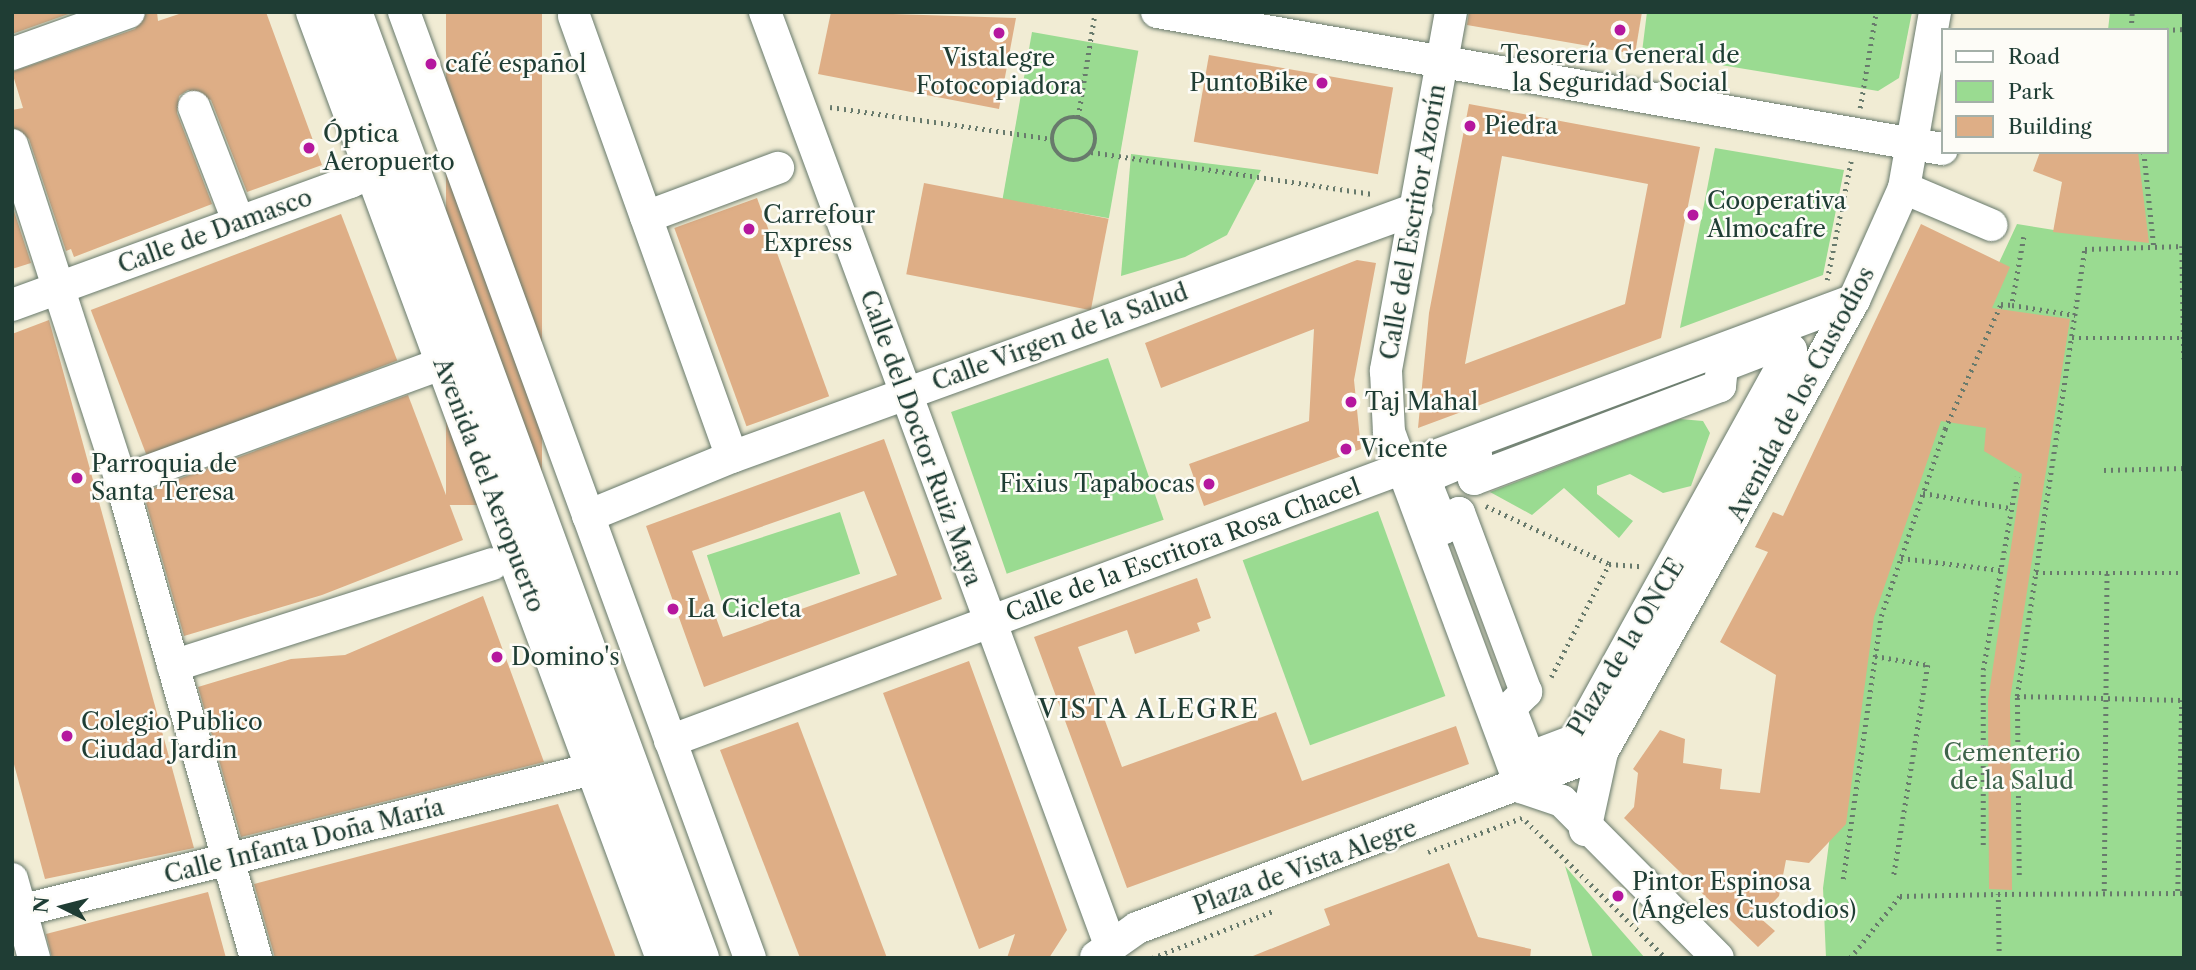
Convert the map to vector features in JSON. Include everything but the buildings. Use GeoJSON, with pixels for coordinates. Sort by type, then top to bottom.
{"type":"FeatureCollection","features":[{"type":"Feature","properties":{"kind":"main road","name":"Avenida del Aeropuerto"},"geometry":{"type":"LineString","coordinates":[[315,12],[665,958]]}},
{"type":"Feature","properties":{"kind":"main road","name":"Avenida del Aeropuerto"},"geometry":{"type":"LineString","coordinates":[[353,12],[393,129],[700,958]]}},
{"type":"Feature","properties":{"kind":"street"},"geometry":{"type":"LineString","coordinates":[[12,54],[129,12]]}},
{"type":"Feature","properties":{"kind":"street"},"geometry":{"type":"LineString","coordinates":[[404,12],[750,958]]}},
{"type":"Feature","properties":{"kind":"street","name":"Calle del Doctor Ruiz Maya"},"geometry":{"type":"LineString","coordinates":[[765,12],[903,394],[989,622],[1102,950]]}},
{"type":"Feature","properties":{"kind":"street"},"geometry":{"type":"LineString","coordinates":[[1157,12],[1442,63],[1923,135],[1940,148]]}},
{"type":"Feature","properties":{"kind":"street","name":"Calle del Escritor Azorín"},"geometry":{"type":"LineString","coordinates":[[1451,12],[1386,371],[1389,432],[1521,787]]}},
{"type":"Feature","properties":{"kind":"street","name":"Avenida de los Custodios"},"geometry":{"type":"LineString","coordinates":[[1585,830],[1602,752],[1854,300],[1904,188],[1923,135],[1936,12]]}},
{"type":"Feature","properties":{"kind":"street"},"geometry":{"type":"LineString","coordinates":[[574,16],[732,457]]}},
{"type":"Feature","properties":{"kind":"street"},"geometry":{"type":"LineString","coordinates":[[194,107],[239,223]]}},
{"type":"Feature","properties":{"kind":"street"},"geometry":{"type":"LineString","coordinates":[[373,172],[393,129]]}},
{"type":"Feature","properties":{"kind":"street"},"geometry":{"type":"LineString","coordinates":[[12,145],[62,286],[121,481],[256,958]]}},
{"type":"Feature","properties":{"kind":"street"},"geometry":{"type":"LineString","coordinates":[[646,218],[778,168]]}},
{"type":"Feature","properties":{"kind":"street","name":"Calle de Damasco"},"geometry":{"type":"LineString","coordinates":[[12,305],[373,172]]}},
{"type":"Feature","properties":{"kind":"street"},"geometry":{"type":"LineString","coordinates":[[1904,188],[1991,225]]}},
{"type":"Feature","properties":{"kind":"street","name":"Calle Virgen de la Salud"},"geometry":{"type":"LineString","coordinates":[[588,516],[732,457],[1417,204]]}},
{"type":"Feature","properties":{"kind":"street","name":"Calle de la Escritora Rosa Chacel"},"geometry":{"type":"LineString","coordinates":[[670,741],[1854,300]]}},
{"type":"Feature","properties":{"kind":"street","name":"Plaza de la ONCE"},"geometry":{"type":"LineString","coordinates":[[1782,343],[1791,350],[1576,740],[1536,755],[1527,752],[1510,708],[1526,692],[1460,513],[1444,528],[1428,488],[1431,475],[1476,456],[1474,479],[1720,386],[1721,366],[1782,343]]}},
{"type":"Feature","properties":{"kind":"street"},"geometry":{"type":"LineString","coordinates":[[121,481],[443,363]]}},
{"type":"Feature","properties":{"kind":"street"},"geometry":{"type":"LineString","coordinates":[[173,666],[492,564]]}},
{"type":"Feature","properties":{"kind":"street"},"geometry":{"type":"LineString","coordinates":[[1521,787],[1602,752]]}},
{"type":"Feature","properties":{"kind":"street","name":"Calle Infanta Doña María"},"geometry":{"type":"LineString","coordinates":[[17,912],[596,768]]}},
{"type":"Feature","properties":{"kind":"street"},"geometry":{"type":"LineString","coordinates":[[1521,787],[1562,801],[1585,830],[1718,958]]}},
{"type":"Feature","properties":{"kind":"street","name":"Plaza de Vista Alegre"},"geometry":{"type":"LineString","coordinates":[[1102,950],[1521,787]]}},
{"type":"Feature","properties":{"kind":"street"},"geometry":{"type":"LineString","coordinates":[[12,879],[17,912],[34,958]]}},
{"type":"Feature","properties":{"kind":"path"},"geometry":{"type":"LineString","coordinates":[[1078,117],[1095,12]]}},
{"type":"Feature","properties":{"kind":"path"},"geometry":{"type":"LineString","coordinates":[[798,102],[1052,139],[1066,160],[1091,152],[1417,204]]}},
{"type":"Feature","properties":{"kind":"path"},"geometry":{"type":"LineString","coordinates":[[1052,139],[1058,124],[1078,117]]}},
{"type":"Feature","properties":{"kind":"path"},"geometry":{"type":"LineString","coordinates":[[1078,117],[1094,130],[1091,152]]}},
{"type":"Feature","properties":{"kind":"path"},"geometry":{"type":"LineString","coordinates":[[2144,154],[2154,247]]}},
{"type":"Feature","properties":{"kind":"path"},"geometry":{"type":"LineString","coordinates":[[2011,305],[2024,237]]}},
{"type":"Feature","properties":{"kind":"path"},"geometry":{"type":"LineString","coordinates":[[2019,876],[2017,696],[2085,249],[2183,246],[2184,359]]}},
{"type":"Feature","properties":{"kind":"path"},"geometry":{"type":"LineString","coordinates":[[1843,879],[1875,656],[1901,558],[1923,493],[2001,304],[2075,315]]}},
{"type":"Feature","properties":{"kind":"path"},"geometry":{"type":"LineString","coordinates":[[2072,338],[2184,338]]}},
{"type":"Feature","properties":{"kind":"path"},"geometry":{"type":"LineString","coordinates":[[2104,470],[2184,468]]}},
{"type":"Feature","properties":{"kind":"path"},"geometry":{"type":"LineString","coordinates":[[1983,845],[1983,670],[2017,477]]}},
{"type":"Feature","properties":{"kind":"path"},"geometry":{"type":"LineString","coordinates":[[1923,493],[2011,508]]}},
{"type":"Feature","properties":{"kind":"path"},"geometry":{"type":"LineString","coordinates":[[1471,499],[1609,564]]}},
{"type":"Feature","properties":{"kind":"path"},"geometry":{"type":"LineString","coordinates":[[1901,558],[2000,570]]}},
{"type":"Feature","properties":{"kind":"path"},"geometry":{"type":"LineString","coordinates":[[2036,573],[2184,573]]}},
{"type":"Feature","properties":{"kind":"path"},"geometry":{"type":"LineString","coordinates":[[2104,891],[2107,573]]}},
{"type":"Feature","properties":{"kind":"path"},"geometry":{"type":"LineString","coordinates":[[1875,656],[1928,665],[1894,876]]}},
{"type":"Feature","properties":{"kind":"path"},"geometry":{"type":"LineString","coordinates":[[1850,958],[1900,896],[2104,891],[2181,893],[2182,700],[2106,695],[2017,696]]}},
{"type":"Feature","properties":{"kind":"path"},"geometry":{"type":"LineString","coordinates":[[1420,855],[1523,818],[1667,958]]}},
{"type":"Feature","properties":{"kind":"path"},"geometry":{"type":"LineString","coordinates":[[1998,894],[1999,958]]}},
{"type":"Feature","properties":{"kind":"path"},"geometry":{"type":"LineString","coordinates":[[1152,958],[1280,908]]}},
{"type":"Feature","properties":{"kind":"green space"},"geometry":{"type":"Polygon","coordinates":[[[1647,12],[1912,12],[1899,78],[1878,91],[1642,52],[1647,12]]]}},
{"type":"Feature","properties":{"kind":"green space","name":"Cementerio de la Salud"},"geometry":{"type":"Polygon","coordinates":[[[2110,12],[2184,12],[2184,958],[1826,958],[1823,888],[1861,604],[1930,411],[2017,224],[2054,230],[2068,154],[2168,154],[2168,28],[2108,28],[2110,12]]]}},
{"type":"Feature","properties":{"kind":"green space"},"geometry":{"type":"Polygon","coordinates":[[[1032,32],[1138,51],[1109,218],[1002,199],[1032,32]]]}},
{"type":"Feature","properties":{"kind":"green space"},"geometry":{"type":"Polygon","coordinates":[[[1715,148],[1844,170],[1823,275],[1680,328],[1715,148]]]}},
{"type":"Feature","properties":{"kind":"green space"},"geometry":{"type":"Polygon","coordinates":[[[1131,154],[1261,170],[1227,235],[1185,257],[1121,276],[1131,154]]]}},
{"type":"Feature","properties":{"kind":"green space"},"geometry":{"type":"Polygon","coordinates":[[[1108,358],[1164,520],[1007,574],[951,412],[1108,358]]]}},
{"type":"Feature","properties":{"kind":"green space"},"geometry":{"type":"Polygon","coordinates":[[[1680,419],[1703,421],[1710,433],[1691,486],[1663,493],[1630,474],[1597,486],[1597,494],[1633,521],[1619,538],[1564,488],[1532,515],[1490,492],[1680,419]]]}},
{"type":"Feature","properties":{"kind":"green space"},"geometry":{"type":"Polygon","coordinates":[[[1378,511],[1445,696],[1310,745],[1243,560],[1378,511]]]}},
{"type":"Feature","properties":{"kind":"green space"},"geometry":{"type":"Polygon","coordinates":[[[840,512],[860,574],[727,617],[707,555],[840,512]]]}},
{"type":"Feature","properties":{"kind":"green space"},"geometry":{"type":"Polygon","coordinates":[[[1565,866],[1645,958],[1593,958],[1565,866]]]}},
{"type":"Feature","properties":{"kind":"place","name":"Tesorería General de la Seguridad Social"},"geometry":{"type":"Point","coordinates":[1620,30]}},
{"type":"Feature","properties":{"kind":"place","name":"Vistalegre Fotocopiadora"},"geometry":{"type":"Point","coordinates":[999,33]}},
{"type":"Feature","properties":{"kind":"place","name":"café español"},"geometry":{"type":"Point","coordinates":[431,64]}},
{"type":"Feature","properties":{"kind":"place","name":"PuntoBike"},"geometry":{"type":"Point","coordinates":[1322,83]}},
{"type":"Feature","properties":{"kind":"place","name":"Piedra"},"geometry":{"type":"Point","coordinates":[1470,126]}},
{"type":"Feature","properties":{"kind":"place","name":"Óptica Aeropuerto"},"geometry":{"type":"Point","coordinates":[309,148]}},
{"type":"Feature","properties":{"kind":"place","name":"Cooperativa Almocafre"},"geometry":{"type":"Point","coordinates":[1693,215]}},
{"type":"Feature","properties":{"kind":"place","name":"Carrefour Express"},"geometry":{"type":"Point","coordinates":[749,229]}},
{"type":"Feature","properties":{"kind":"place","name":"Taj Mahal"},"geometry":{"type":"Point","coordinates":[1351,402]}},
{"type":"Feature","properties":{"kind":"place","name":"Vicente"},"geometry":{"type":"Point","coordinates":[1346,449]}},
{"type":"Feature","properties":{"kind":"place","name":"Parroquia de Santa Teresa"},"geometry":{"type":"Point","coordinates":[77,478]}},
{"type":"Feature","properties":{"kind":"place","name":"Fixius Tapabocas"},"geometry":{"type":"Point","coordinates":[1209,484]}},
{"type":"Feature","properties":{"kind":"place","name":"La Cicleta"},"geometry":{"type":"Point","coordinates":[673,609]}},
{"type":"Feature","properties":{"kind":"place","name":"Domino's"},"geometry":{"type":"Point","coordinates":[497,657]}},
{"type":"Feature","properties":{"kind":"place","name":"Colegio Publico Ciudad Jardin"},"geometry":{"type":"Point","coordinates":[67,736]}},
{"type":"Feature","properties":{"kind":"place","name":"Pintor Espinosa (Ángeles Custodios)"},"geometry":{"type":"Point","coordinates":[1618,896]}},
{"type":"Feature","properties":{"kind":"district","name":"VISTA ALEGRE"},"geometry":{"type":"Point","coordinates":[1149,710]}}]}
